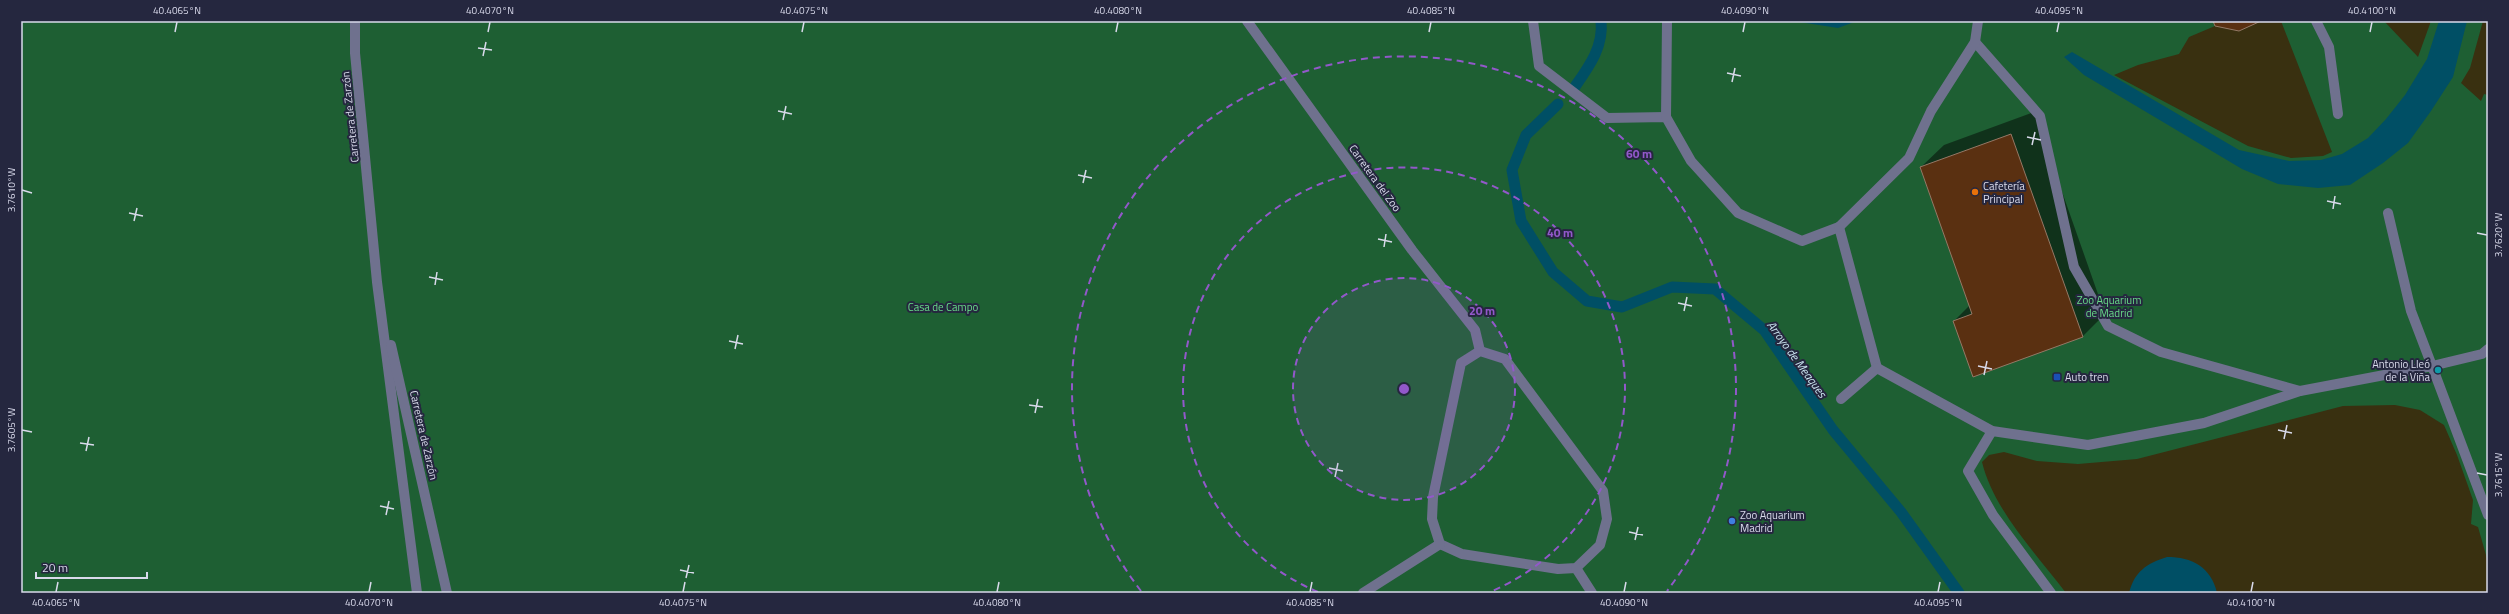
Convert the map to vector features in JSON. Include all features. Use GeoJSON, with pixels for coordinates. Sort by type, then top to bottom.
{"type":"FeatureCollection","features":[{"type":"Feature","properties":{"kind":"street","name":"Carretera de Zarzón"},"geometry":{"type":"LineString","coordinates":[[355,21],[355,53],[377,282],[417,593]]}},
{"type":"Feature","properties":{"kind":"street","name":"Carretera del Zoo"},"geometry":{"type":"LineString","coordinates":[[1247,21],[1412,250],[1475,330],[1480,351]]}},
{"type":"Feature","properties":{"kind":"street"},"geometry":{"type":"LineString","coordinates":[[1533,21],[1539,66],[1607,118],[1666,117]]}},
{"type":"Feature","properties":{"kind":"street"},"geometry":{"type":"LineString","coordinates":[[1667,21],[1666,117],[1691,161],[1738,213],[1802,241],[1840,227],[1909,158],[1931,111],[1975,42],[1978,21]]}},
{"type":"Feature","properties":{"kind":"street"},"geometry":{"type":"LineString","coordinates":[[2316,21],[2329,47],[2338,114]]}},
{"type":"Feature","properties":{"kind":"street"},"geometry":{"type":"LineString","coordinates":[[1975,42],[2040,116],[2074,267],[2108,326],[2161,352],[2300,391]]}},
{"type":"Feature","properties":{"kind":"street"},"geometry":{"type":"LineString","coordinates":[[2388,213],[2411,311],[2488,515]]}},
{"type":"Feature","properties":{"kind":"street"},"geometry":{"type":"LineString","coordinates":[[1840,227],[1877,368],[1992,431],[2088,445],[2204,423],[2300,391],[2432,366],[2482,354],[2488,349]]}},
{"type":"Feature","properties":{"kind":"street","name":"Carretera de Zarzón"},"geometry":{"type":"LineString","coordinates":[[377,282],[447,593]]}},
{"type":"Feature","properties":{"kind":"street"},"geometry":{"type":"LineString","coordinates":[[1480,351],[1505,359],[1603,491],[1607,519],[1600,545],[1576,568],[1558,569],[1462,554],[1440,544],[1432,519],[1433,497],[1461,364],[1480,351]]}},
{"type":"Feature","properties":{"kind":"street"},"geometry":{"type":"LineString","coordinates":[[1841,399],[1877,368]]}},
{"type":"Feature","properties":{"kind":"street"},"geometry":{"type":"LineString","coordinates":[[1992,431],[1968,471],[1993,516],[2051,593]]}},
{"type":"Feature","properties":{"kind":"street"},"geometry":{"type":"LineString","coordinates":[[1363,593],[1440,544]]}},
{"type":"Feature","properties":{"kind":"street"},"geometry":{"type":"LineString","coordinates":[[1576,568],[1592,593]]}},
{"type":"Feature","properties":{"kind":"green space","name":"Casa de Campo"},"geometry":{"type":"Polygon","coordinates":[[[21,21],[2488,21],[2488,593],[21,593],[21,21]]]}},
{"type":"Feature","properties":{"kind":"sand"},"geometry":{"type":"Polygon","coordinates":[[[2261,21],[2281,21],[2332,152],[2323,156],[2291,158],[2248,146],[2114,75],[2138,65],[2179,54],[2189,37],[2215,26],[2239,31],[2261,21]]]}},
{"type":"Feature","properties":{"kind":"sand"},"geometry":{"type":"Polygon","coordinates":[[[2384,21],[2431,21],[2418,57],[2384,21]]]}},
{"type":"Feature","properties":{"kind":"sand"},"geometry":{"type":"Polygon","coordinates":[[[2483,21],[2488,21],[2488,95],[2484,94],[2481,101],[2461,83],[2470,68],[2483,21]]]}},
{"type":"Feature","properties":{"kind":"sand"},"geometry":{"type":"Polygon","coordinates":[[[2395,405],[2420,410],[2444,425],[2457,455],[2473,500],[2471,524],[2478,527],[2488,562],[2488,593],[2066,593],[2029,547],[2006,514],[1996,498],[1982,462],[1989,455],[2004,452],[2037,461],[2078,464],[2137,459],[2343,406],[2395,405]]]}},
{"type":"Feature","properties":{"kind":"water"},"geometry":{"type":"Polygon","coordinates":[[[1793,21],[1857,21],[1838,28],[1793,21]]]}},
{"type":"Feature","properties":{"kind":"water"},"geometry":{"type":"Polygon","coordinates":[[[2439,21],[2467,21],[2453,77],[2408,143],[2383,163],[2350,185],[2318,188],[2278,184],[2242,169],[2084,75],[2064,57],[2072,52],[2239,150],[2289,161],[2321,160],[2342,154],[2368,138],[2386,119],[2405,95],[2427,59],[2439,21]]]}},
{"type":"Feature","properties":{"kind":"water"},"geometry":{"type":"Polygon","coordinates":[[[2167,557],[2185,559],[2199,565],[2210,576],[2217,593],[2129,593],[2134,579],[2142,569],[2153,562],[2167,557]]]}},
{"type":"Feature","properties":{"kind":"building"},"geometry":{"type":"Polygon","coordinates":[[[2213,21],[2261,21],[2239,31],[2215,26],[2213,21]]]}},
{"type":"Feature","properties":{"kind":"building"},"geometry":{"type":"Polygon","coordinates":[[[2011,134],[2083,337],[1973,377],[1953,321],[1972,314],[1920,167],[2011,134]]]}},
{"type":"Feature","properties":{"kind":"waterway","name":"Arroyo de Meaques"},"geometry":{"type":"LineString","coordinates":[[1574,88],[1594,57],[1600,40],[1601,21]]}},
{"type":"Feature","properties":{"kind":"waterway","name":"Arroyo de Meaques"},"geometry":{"type":"LineString","coordinates":[[1558,104],[1526,135],[1512,170],[1521,221],[1553,272],[1587,301],[1622,307],[1672,287],[1715,289],[1764,330],[1833,430],[1901,512],[1959,593]]}},
{"type":"Feature","properties":{"kind":"place","name":"Cafetería Principal"},"geometry":{"type":"Point","coordinates":[1975,192]}},
{"type":"Feature","properties":{"kind":"place","name":"Antonio Lleó de la Viña"},"geometry":{"type":"Point","coordinates":[2438,370]}},
{"type":"Feature","properties":{"kind":"place","name":"Auto tren"},"geometry":{"type":"Point","coordinates":[2057,377]}},
{"type":"Feature","properties":{"kind":"place","name":"Zoo Aquarium Madrid"},"geometry":{"type":"Point","coordinates":[1732,521]}},
{"type":"Feature","properties":{"kind":"park label","name":"Zoo Aquarium de Madrid"},"geometry":{"type":"Point","coordinates":[2109,306]}}]}
